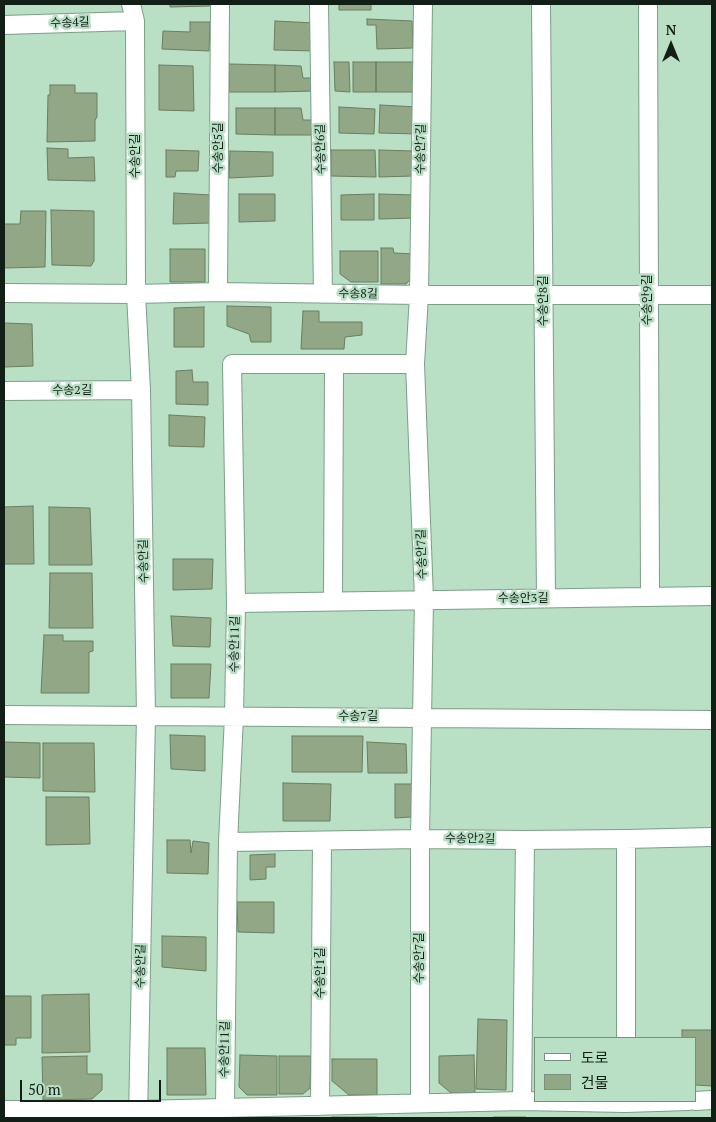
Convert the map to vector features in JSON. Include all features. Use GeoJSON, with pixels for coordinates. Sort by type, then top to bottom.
{"type":"FeatureCollection","features":[{"type":"Feature","properties":{"kind":"street","name":"수송안길"},"geometry":{"type":"LineString","coordinates":[[131,4],[136,21],[136,294],[141,390],[146,716],[138,1114]]}},
{"type":"Feature","properties":{"kind":"street","name":"수송안5길"},"geometry":{"type":"LineString","coordinates":[[218,292],[220,4]]}},
{"type":"Feature","properties":{"kind":"street","name":"수송안6길"},"geometry":{"type":"LineString","coordinates":[[319,4],[323,294]]}},
{"type":"Feature","properties":{"kind":"street","name":"수송안7길"},"geometry":{"type":"LineString","coordinates":[[420,1104],[420,839],[424,599],[415,364],[419,295],[423,4]]}},
{"type":"Feature","properties":{"kind":"street","name":"수송안8길"},"geometry":{"type":"LineString","coordinates":[[541,4],[546,598]]}},
{"type":"Feature","properties":{"kind":"street","name":"수송안9길"},"geometry":{"type":"LineString","coordinates":[[648,4],[650,597]]}},
{"type":"Feature","properties":{"kind":"street","name":"수송4길"},"geometry":{"type":"LineString","coordinates":[[4,25],[136,21]]}},
{"type":"Feature","properties":{"kind":"street","name":"수송8길"},"geometry":{"type":"LineString","coordinates":[[4,293],[136,294],[218,292],[419,295],[712,295]]}},
{"type":"Feature","properties":{"kind":"street","name":"수송안11길"},"geometry":{"type":"LineString","coordinates":[[225,1107],[228,842],[234,716],[236,602],[232,364],[415,364]]}},
{"type":"Feature","properties":{"kind":"street"},"geometry":{"type":"LineString","coordinates":[[333,601],[334,364]]}},
{"type":"Feature","properties":{"kind":"street","name":"수송2길"},"geometry":{"type":"LineString","coordinates":[[4,392],[141,390]]}},
{"type":"Feature","properties":{"kind":"street","name":"수송안3길"},"geometry":{"type":"LineString","coordinates":[[236,602],[712,596]]}},
{"type":"Feature","properties":{"kind":"street","name":"수송7길"},"geometry":{"type":"LineString","coordinates":[[4,715],[712,720]]}},
{"type":"Feature","properties":{"kind":"street","name":"수송안2길"},"geometry":{"type":"LineString","coordinates":[[228,842],[712,837]]}},
{"type":"Feature","properties":{"kind":"street"},"geometry":{"type":"LineString","coordinates":[[626,839],[626,1037]]}},
{"type":"Feature","properties":{"kind":"street"},"geometry":{"type":"LineString","coordinates":[[522,1101],[525,840]]}},
{"type":"Feature","properties":{"kind":"street","name":"수송안1길"},"geometry":{"type":"LineString","coordinates":[[320,1106],[322,841]]}},
{"type":"Feature","properties":{"kind":"street"},"geometry":{"type":"LineString","coordinates":[[696,1100],[712,1100]]}},
{"type":"Feature","properties":{"kind":"street"},"geometry":{"type":"LineString","coordinates":[[4,1110],[138,1114],[225,1107],[534,1101]]}},
{"type":"Feature","properties":{"kind":"building"},"geometry":{"type":"Polygon","coordinates":[[[170,4],[211,4],[211,6],[170,7],[170,4]]]}},
{"type":"Feature","properties":{"kind":"building"},"geometry":{"type":"Polygon","coordinates":[[[339,4],[371,4],[371,10],[339,10],[339,4]]]}},
{"type":"Feature","properties":{"kind":"building"},"geometry":{"type":"Polygon","coordinates":[[[367,19],[412,21],[413,48],[377,49],[376,25],[367,25],[367,19]]]}},
{"type":"Feature","properties":{"kind":"building"},"geometry":{"type":"Polygon","coordinates":[[[275,21],[315,23],[315,51],[274,50],[275,21]]]}},
{"type":"Feature","properties":{"kind":"building"},"geometry":{"type":"Polygon","coordinates":[[[190,22],[210,22],[209,51],[162,49],[163,31],[190,32],[190,22]]]}},
{"type":"Feature","properties":{"kind":"building"},"geometry":{"type":"Polygon","coordinates":[[[334,62],[349,62],[350,92],[335,91],[334,62]]]}},
{"type":"Feature","properties":{"kind":"building"},"geometry":{"type":"Polygon","coordinates":[[[353,62],[376,62],[376,92],[353,92],[353,62]]]}},
{"type":"Feature","properties":{"kind":"building"},"geometry":{"type":"Polygon","coordinates":[[[376,62],[414,62],[415,92],[376,92],[376,62]]]}},
{"type":"Feature","properties":{"kind":"building"},"geometry":{"type":"Polygon","coordinates":[[[229,64],[275,65],[275,92],[229,92],[229,64]]]}},
{"type":"Feature","properties":{"kind":"building"},"geometry":{"type":"Polygon","coordinates":[[[159,65],[193,66],[194,111],[159,110],[159,65]]]}},
{"type":"Feature","properties":{"kind":"building"},"geometry":{"type":"Polygon","coordinates":[[[275,65],[301,66],[303,78],[314,78],[314,91],[275,92],[275,65]]]}},
{"type":"Feature","properties":{"kind":"building"},"geometry":{"type":"Polygon","coordinates":[[[50,85],[75,85],[75,93],[97,93],[95,141],[47,142],[50,85]]]}},
{"type":"Feature","properties":{"kind":"building"},"geometry":{"type":"Polygon","coordinates":[[[380,105],[418,107],[418,134],[379,133],[380,105]]]}},
{"type":"Feature","properties":{"kind":"building"},"geometry":{"type":"Polygon","coordinates":[[[339,107],[375,109],[374,134],[339,133],[339,107]]]}},
{"type":"Feature","properties":{"kind":"building"},"geometry":{"type":"Polygon","coordinates":[[[236,108],[275,108],[275,135],[236,134],[236,108]]]}},
{"type":"Feature","properties":{"kind":"building"},"geometry":{"type":"Polygon","coordinates":[[[275,108],[301,108],[303,120],[312,120],[312,135],[275,135],[275,108]]]}},
{"type":"Feature","properties":{"kind":"building"},"geometry":{"type":"Polygon","coordinates":[[[47,148],[68,149],[68,158],[94,157],[95,181],[48,180],[47,148]]]}},
{"type":"Feature","properties":{"kind":"building"},"geometry":{"type":"Polygon","coordinates":[[[166,150],[199,151],[198,171],[176,171],[175,177],[166,177],[166,150]]]}},
{"type":"Feature","properties":{"kind":"building"},"geometry":{"type":"Polygon","coordinates":[[[331,150],[375,150],[376,177],[331,176],[331,150]]]}},
{"type":"Feature","properties":{"kind":"building"},"geometry":{"type":"Polygon","coordinates":[[[379,150],[413,151],[414,176],[379,177],[379,150]]]}},
{"type":"Feature","properties":{"kind":"building"},"geometry":{"type":"Polygon","coordinates":[[[230,151],[273,152],[273,176],[229,178],[230,151]]]}},
{"type":"Feature","properties":{"kind":"building"},"geometry":{"type":"Polygon","coordinates":[[[174,193],[211,195],[211,223],[173,224],[174,193]]]}},
{"type":"Feature","properties":{"kind":"building"},"geometry":{"type":"Polygon","coordinates":[[[239,194],[275,194],[275,221],[239,222],[239,194]]]}},
{"type":"Feature","properties":{"kind":"building"},"geometry":{"type":"Polygon","coordinates":[[[374,194],[374,220],[341,220],[341,195],[374,194]]]}},
{"type":"Feature","properties":{"kind":"building"},"geometry":{"type":"Polygon","coordinates":[[[379,194],[416,195],[416,218],[379,219],[379,194]]]}},
{"type":"Feature","properties":{"kind":"building"},"geometry":{"type":"Polygon","coordinates":[[[51,210],[94,211],[94,261],[91,266],[52,265],[51,210]]]}},
{"type":"Feature","properties":{"kind":"building"},"geometry":{"type":"Polygon","coordinates":[[[21,211],[46,211],[45,267],[4,268],[4,224],[20,224],[21,211]]]}},
{"type":"Feature","properties":{"kind":"building"},"geometry":{"type":"Polygon","coordinates":[[[381,248],[393,248],[394,253],[416,254],[416,273],[406,284],[381,284],[381,248]]]}},
{"type":"Feature","properties":{"kind":"building"},"geometry":{"type":"Polygon","coordinates":[[[170,249],[205,249],[205,282],[170,282],[170,249]]]}},
{"type":"Feature","properties":{"kind":"building"},"geometry":{"type":"Polygon","coordinates":[[[340,251],[378,251],[378,282],[351,282],[340,274],[340,251]]]}},
{"type":"Feature","properties":{"kind":"building"},"geometry":{"type":"Polygon","coordinates":[[[227,306],[271,307],[271,342],[251,342],[249,334],[227,326],[227,306]]]}},
{"type":"Feature","properties":{"kind":"building"},"geometry":{"type":"Polygon","coordinates":[[[204,307],[204,347],[174,347],[174,308],[204,307]]]}},
{"type":"Feature","properties":{"kind":"building"},"geometry":{"type":"Polygon","coordinates":[[[303,311],[319,311],[319,322],[362,322],[362,335],[345,337],[344,349],[301,349],[303,311]]]}},
{"type":"Feature","properties":{"kind":"building"},"geometry":{"type":"Polygon","coordinates":[[[4,323],[32,324],[33,366],[4,367],[4,323]]]}},
{"type":"Feature","properties":{"kind":"building"},"geometry":{"type":"Polygon","coordinates":[[[192,370],[193,382],[208,382],[208,405],[176,404],[176,371],[192,370]]]}},
{"type":"Feature","properties":{"kind":"building"},"geometry":{"type":"Polygon","coordinates":[[[169,415],[205,417],[204,447],[169,446],[169,415]]]}},
{"type":"Feature","properties":{"kind":"building"},"geometry":{"type":"Polygon","coordinates":[[[33,506],[34,564],[4,564],[4,507],[33,506]]]}},
{"type":"Feature","properties":{"kind":"building"},"geometry":{"type":"Polygon","coordinates":[[[49,507],[90,508],[92,565],[49,565],[49,507]]]}},
{"type":"Feature","properties":{"kind":"building"},"geometry":{"type":"Polygon","coordinates":[[[173,559],[213,559],[212,589],[173,590],[173,559]]]}},
{"type":"Feature","properties":{"kind":"building"},"geometry":{"type":"Polygon","coordinates":[[[50,573],[92,573],[93,628],[49,628],[50,573]]]}},
{"type":"Feature","properties":{"kind":"building"},"geometry":{"type":"Polygon","coordinates":[[[171,616],[211,618],[210,647],[173,646],[171,616]]]}},
{"type":"Feature","properties":{"kind":"building"},"geometry":{"type":"Polygon","coordinates":[[[44,635],[63,635],[63,641],[93,641],[93,651],[89,652],[89,693],[41,693],[44,635]]]}},
{"type":"Feature","properties":{"kind":"building"},"geometry":{"type":"Polygon","coordinates":[[[171,664],[211,664],[209,698],[171,698],[171,664]]]}},
{"type":"Feature","properties":{"kind":"building"},"geometry":{"type":"Polygon","coordinates":[[[170,735],[205,736],[205,771],[171,769],[170,735]]]}},
{"type":"Feature","properties":{"kind":"building"},"geometry":{"type":"Polygon","coordinates":[[[292,736],[363,736],[362,772],[292,772],[292,736]]]}},
{"type":"Feature","properties":{"kind":"building"},"geometry":{"type":"Polygon","coordinates":[[[4,742],[40,743],[40,778],[4,777],[4,742]]]}},
{"type":"Feature","properties":{"kind":"building"},"geometry":{"type":"Polygon","coordinates":[[[367,742],[406,744],[407,773],[368,773],[367,742]]]}},
{"type":"Feature","properties":{"kind":"building"},"geometry":{"type":"Polygon","coordinates":[[[43,743],[94,743],[95,792],[43,791],[43,743]]]}},
{"type":"Feature","properties":{"kind":"building"},"geometry":{"type":"Polygon","coordinates":[[[283,783],[331,784],[330,821],[283,821],[283,783]]]}},
{"type":"Feature","properties":{"kind":"building"},"geometry":{"type":"Polygon","coordinates":[[[395,784],[412,784],[411,817],[395,818],[395,784]]]}},
{"type":"Feature","properties":{"kind":"building"},"geometry":{"type":"Polygon","coordinates":[[[46,797],[89,797],[90,844],[46,845],[46,797]]]}},
{"type":"Feature","properties":{"kind":"building"},"geometry":{"type":"Polygon","coordinates":[[[167,840],[190,840],[191,853],[193,841],[209,843],[208,874],[167,873],[167,840]]]}},
{"type":"Feature","properties":{"kind":"building"},"geometry":{"type":"Polygon","coordinates":[[[275,854],[275,867],[266,867],[266,879],[250,880],[250,855],[275,854]]]}},
{"type":"Feature","properties":{"kind":"building"},"geometry":{"type":"Polygon","coordinates":[[[237,902],[274,902],[274,933],[238,932],[237,902]]]}},
{"type":"Feature","properties":{"kind":"building"},"geometry":{"type":"Polygon","coordinates":[[[162,936],[206,937],[206,971],[162,967],[162,936]]]}},
{"type":"Feature","properties":{"kind":"building"},"geometry":{"type":"Polygon","coordinates":[[[89,994],[90,1052],[42,1053],[42,995],[89,994]]]}},
{"type":"Feature","properties":{"kind":"building"},"geometry":{"type":"Polygon","coordinates":[[[4,996],[31,996],[31,1038],[16,1038],[16,1045],[4,1045],[4,996]]]}},
{"type":"Feature","properties":{"kind":"building"},"geometry":{"type":"Polygon","coordinates":[[[478,1019],[507,1020],[506,1090],[476,1089],[478,1019]]]}},
{"type":"Feature","properties":{"kind":"building"},"geometry":{"type":"Polygon","coordinates":[[[682,1030],[712,1030],[712,1086],[696,1085],[696,1037],[682,1037],[682,1030]]]}},
{"type":"Feature","properties":{"kind":"building"},"geometry":{"type":"Polygon","coordinates":[[[167,1048],[205,1048],[206,1095],[167,1095],[167,1048]]]}},
{"type":"Feature","properties":{"kind":"building"},"geometry":{"type":"Polygon","coordinates":[[[240,1055],[277,1056],[277,1095],[247,1095],[239,1087],[240,1055]]]}},
{"type":"Feature","properties":{"kind":"building"},"geometry":{"type":"Polygon","coordinates":[[[474,1055],[475,1093],[451,1093],[439,1083],[439,1056],[474,1055]]]}},
{"type":"Feature","properties":{"kind":"building"},"geometry":{"type":"Polygon","coordinates":[[[87,1056],[87,1074],[102,1074],[102,1090],[92,1099],[43,1100],[42,1057],[87,1056]]]}},
{"type":"Feature","properties":{"kind":"building"},"geometry":{"type":"Polygon","coordinates":[[[279,1056],[311,1056],[310,1088],[303,1094],[279,1094],[279,1056]]]}},
{"type":"Feature","properties":{"kind":"building"},"geometry":{"type":"Polygon","coordinates":[[[332,1059],[377,1059],[377,1095],[349,1095],[332,1081],[332,1059]]]}},
{"type":"Feature","properties":{"kind":"building"},"geometry":{"type":"Polygon","coordinates":[[[377,1117],[377,1118],[332,1118],[377,1117]]]}},
{"type":"Feature","properties":{"kind":"building"},"geometry":{"type":"Polygon","coordinates":[[[526,1117],[526,1118],[494,1118],[526,1117]]]}}]}
